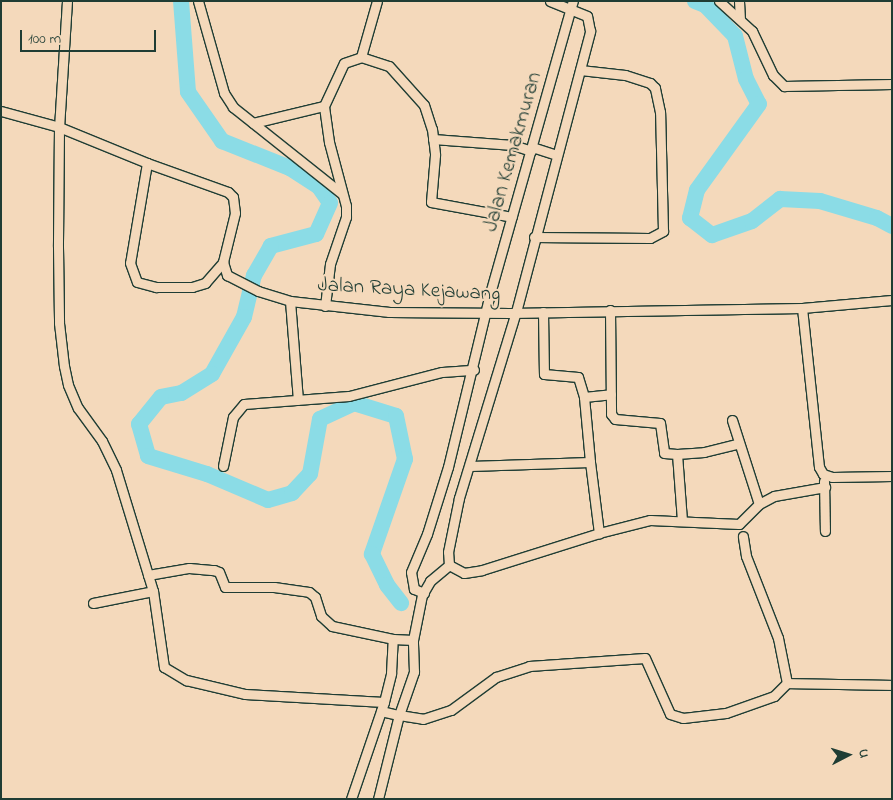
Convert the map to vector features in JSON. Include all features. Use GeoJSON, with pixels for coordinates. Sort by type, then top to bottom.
{"type":"FeatureCollection","features":[{"type":"Feature","properties":{"kind":"street"},"geometry":{"type":"LineString","coordinates":[[67,1],[59,127],[59,323],[64,366],[68,385],[78,408],[102,441],[116,470],[148,575],[162,661],[169,672],[245,694],[389,711],[423,719],[451,710],[496,677],[529,666],[645,658],[670,714],[683,718],[726,713],[753,705],[774,696],[787,683],[892,685]]}},
{"type":"Feature","properties":{"kind":"street"},"geometry":{"type":"LineString","coordinates":[[198,1],[224,93],[233,107],[341,193]]}},
{"type":"Feature","properties":{"kind":"street"},"geometry":{"type":"LineString","coordinates":[[361,57],[377,1]]}},
{"type":"Feature","properties":{"kind":"street"},"geometry":{"type":"LineString","coordinates":[[449,565],[448,552],[470,466],[534,237],[555,154],[580,70],[591,24],[587,16],[572,5],[550,1]]}},
{"type":"Feature","properties":{"kind":"street"},"geometry":{"type":"LineString","coordinates":[[719,1],[752,30],[773,75],[784,86],[892,84]]}},
{"type":"Feature","properties":{"kind":"street"},"geometry":{"type":"LineString","coordinates":[[739,1],[740,19]]}},
{"type":"Feature","properties":{"kind":"street","name":"Jalan Kemakmuran"},"geometry":{"type":"LineString","coordinates":[[423,594],[414,589],[411,572],[427,534],[474,370],[512,217],[572,5]]}},
{"type":"Feature","properties":{"kind":"street"},"geometry":{"type":"LineString","coordinates":[[325,306],[330,264],[346,217],[328,142],[324,106],[344,64],[361,57],[389,66],[415,93],[428,115],[433,140],[431,202],[512,217]]}},
{"type":"Feature","properties":{"kind":"street"},"geometry":{"type":"LineString","coordinates":[[534,237],[650,238],[663,230],[660,112],[655,88],[650,83],[625,75],[580,70]]}},
{"type":"Feature","properties":{"kind":"street"},"geometry":{"type":"LineString","coordinates":[[254,123],[324,106]]}},
{"type":"Feature","properties":{"kind":"street"},"geometry":{"type":"LineString","coordinates":[[1,111],[59,127],[146,163],[228,192],[233,197],[235,213],[223,262],[205,283],[192,287],[156,287],[136,282],[130,263],[146,163]]}},
{"type":"Feature","properties":{"kind":"street"},"geometry":{"type":"LineString","coordinates":[[433,140],[513,145],[555,154]]}},
{"type":"Feature","properties":{"kind":"street","name":"Jalan Raya Kejawang"},"geometry":{"type":"LineString","coordinates":[[223,262],[227,274],[235,280],[258,291],[290,301],[389,312],[513,313],[802,308],[892,300]]}},
{"type":"Feature","properties":{"kind":"street"},"geometry":{"type":"LineString","coordinates":[[290,301],[298,400]]}},
{"type":"Feature","properties":{"kind":"street"},"geometry":{"type":"LineString","coordinates":[[802,308],[817,460],[823,474],[825,486],[825,531]]}},
{"type":"Feature","properties":{"kind":"street"},"geometry":{"type":"LineString","coordinates":[[610,310],[613,418],[658,420],[664,453],[704,452],[739,443]]}},
{"type":"Feature","properties":{"kind":"street"},"geometry":{"type":"LineString","coordinates":[[543,312],[544,374],[578,377],[584,397],[599,532]]}},
{"type":"Feature","properties":{"kind":"street"},"geometry":{"type":"LineString","coordinates":[[223,466],[227,440],[238,407],[349,396],[442,372],[474,370]]}},
{"type":"Feature","properties":{"kind":"street"},"geometry":{"type":"LineString","coordinates":[[584,397],[611,394]]}},
{"type":"Feature","properties":{"kind":"street"},"geometry":{"type":"LineString","coordinates":[[732,420],[759,504]]}},
{"type":"Feature","properties":{"kind":"street"},"geometry":{"type":"LineString","coordinates":[[677,454],[682,521]]}},
{"type":"Feature","properties":{"kind":"street"},"geometry":{"type":"LineString","coordinates":[[470,466],[590,462]]}},
{"type":"Feature","properties":{"kind":"street"},"geometry":{"type":"LineString","coordinates":[[823,474],[892,476]]}},
{"type":"Feature","properties":{"kind":"street"},"geometry":{"type":"LineString","coordinates":[[449,565],[464,573],[482,570],[599,532],[650,520],[739,524],[759,504],[786,492],[825,486]]}},
{"type":"Feature","properties":{"kind":"street"},"geometry":{"type":"LineString","coordinates":[[743,536],[746,556],[771,616],[787,683]]}},
{"type":"Feature","properties":{"kind":"street"},"geometry":{"type":"LineString","coordinates":[[351,799],[389,711],[414,672],[413,640],[423,594],[430,581],[449,565]]}},
{"type":"Feature","properties":{"kind":"street"},"geometry":{"type":"LineString","coordinates":[[148,575],[183,568],[214,570],[219,572],[223,587],[274,587],[309,592],[315,596],[321,616],[332,626],[393,639],[413,640]]}},
{"type":"Feature","properties":{"kind":"street"},"geometry":{"type":"LineString","coordinates":[[93,603],[150,592]]}},
{"type":"Feature","properties":{"kind":"street"},"geometry":{"type":"LineString","coordinates":[[378,799],[389,711],[393,639]]}},
{"type":"Feature","properties":{"kind":"waterway"},"geometry":{"type":"LineString","coordinates":[[181,1],[188,92],[222,141],[290,168],[319,187],[330,203],[316,234],[271,246],[254,275],[244,317],[212,374],[181,393],[161,397],[139,424],[148,456],[207,474],[268,500],[292,493],[310,474],[320,419],[354,403],[396,416],[405,459],[372,554],[387,585],[401,603]]}},
{"type":"Feature","properties":{"kind":"waterway"},"geometry":{"type":"LineString","coordinates":[[695,1],[705,5],[735,36],[746,79],[759,104],[697,190],[690,218],[712,235],[752,221],[780,199],[820,201],[877,218],[892,226]]}}]}
